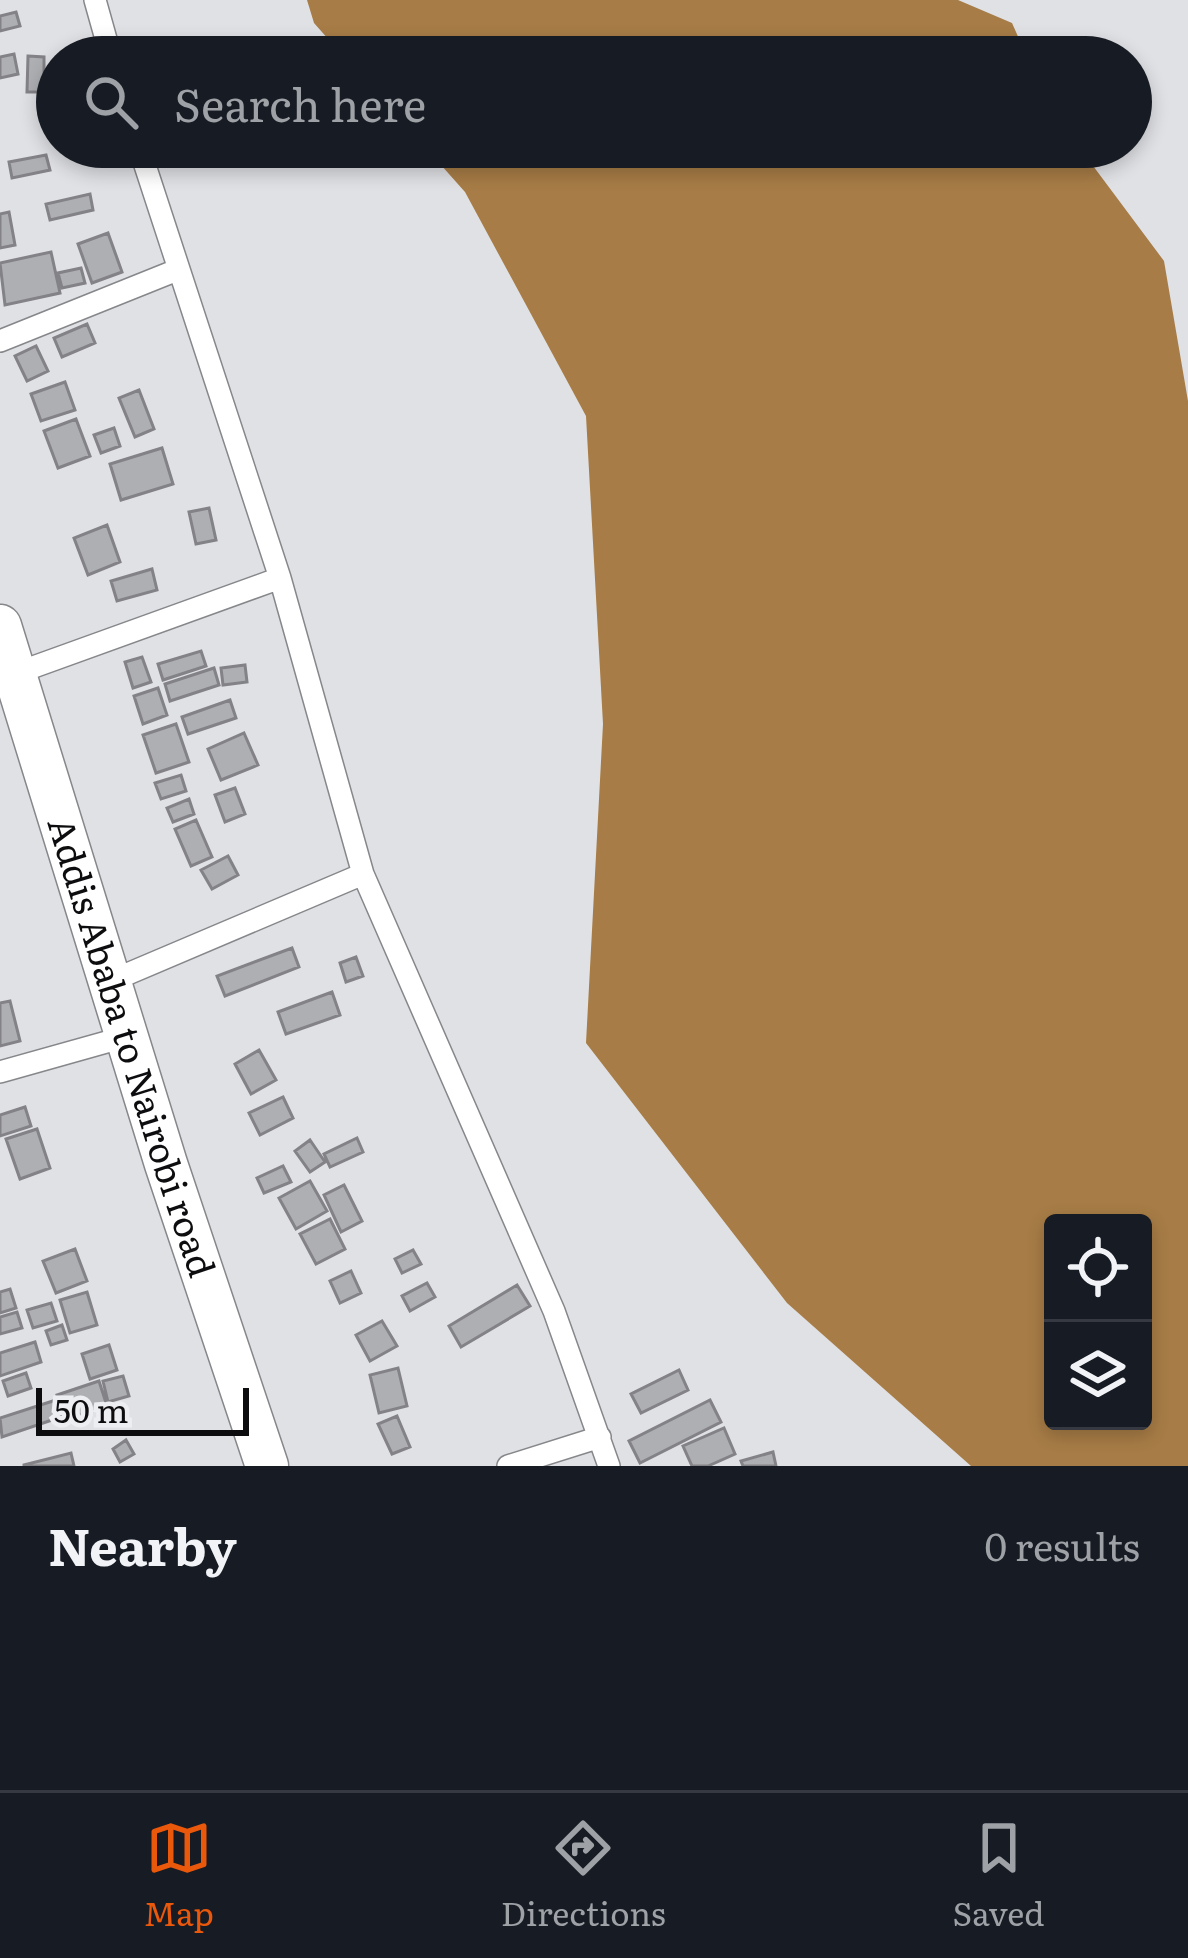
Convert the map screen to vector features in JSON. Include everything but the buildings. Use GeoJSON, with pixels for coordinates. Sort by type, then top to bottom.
{"type":"FeatureCollection","features":[{"type":"Feature","properties":{"kind":"highway","name":"Addis Ababa to Nairobi road"},"geometry":{"type":"LineString","coordinates":[[0,626],[267,1466]]}},
{"type":"Feature","properties":{"kind":"street"},"geometry":{"type":"LineString","coordinates":[[95,0],[105,36]]}},
{"type":"Feature","properties":{"kind":"street"},"geometry":{"type":"LineString","coordinates":[[145,168],[280,578],[363,874],[554,1311],[609,1466]]}},
{"type":"Feature","properties":{"kind":"street"},"geometry":{"type":"LineString","coordinates":[[0,341],[177,270]]}},
{"type":"Feature","properties":{"kind":"street"},"geometry":{"type":"LineString","coordinates":[[14,674],[280,578]]}},
{"type":"Feature","properties":{"kind":"street"},"geometry":{"type":"LineString","coordinates":[[110,981],[363,874]]}},
{"type":"Feature","properties":{"kind":"street"},"geometry":{"type":"LineString","coordinates":[[0,1072],[128,1036]]}},
{"type":"Feature","properties":{"kind":"street"},"geometry":{"type":"LineString","coordinates":[[508,1466],[600,1437]]}},
{"type":"Feature","properties":{"kind":"shaded area"},"geometry":{"type":"Polygon","coordinates":[[[307,0],[958,0],[1012,23],[1018,36],[325,36],[314,23],[307,0]]]}},
{"type":"Feature","properties":{"kind":"shaded area"},"geometry":{"type":"Polygon","coordinates":[[[444,168],[1095,168],[1164,261],[1188,401],[1188,1466],[971,1466],[787,1303],[586,1043],[603,724],[586,416],[465,192],[444,168]]]}}]}
